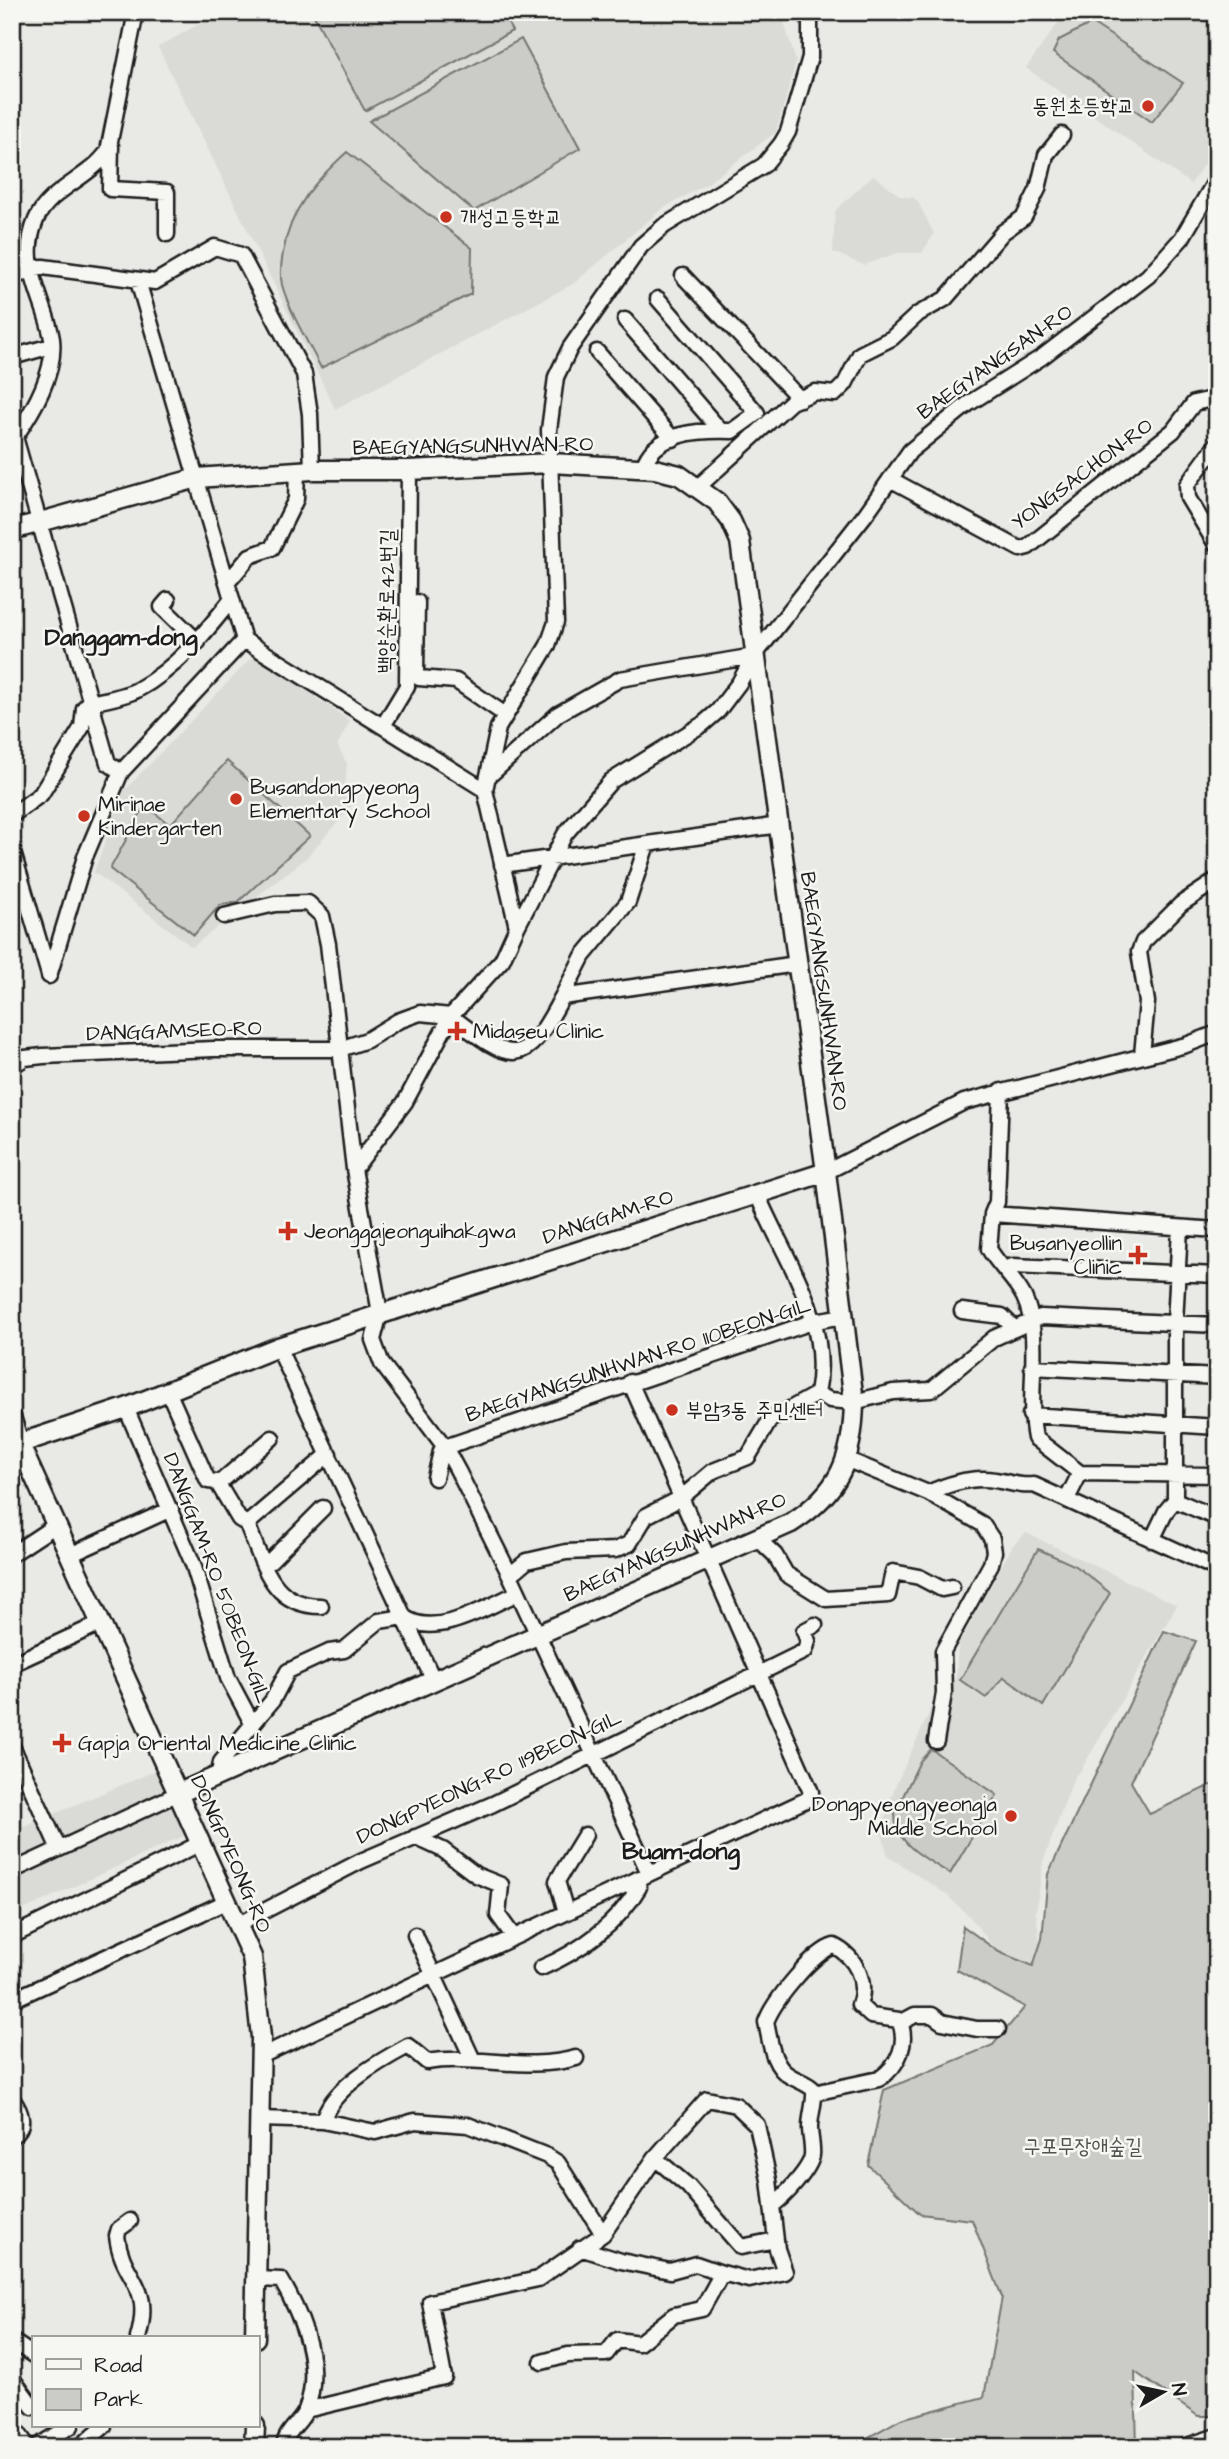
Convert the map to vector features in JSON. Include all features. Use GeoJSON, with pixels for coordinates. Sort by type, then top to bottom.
{"type":"FeatureCollection","features":[{"type":"Feature","properties":{"kind":"main road","name":"BAEGYANGSUNHWAN-RO"},"geometry":{"type":"LineString","coordinates":[[12,530],[197,478],[304,471],[409,470],[551,463],[666,471],[698,487],[723,509],[740,541],[826,1172],[854,1402],[848,1460],[836,1482],[813,1507],[791,1523],[179,1793]]}},
{"type":"Feature","properties":{"kind":"main road","name":"DANGGAM-RO"},"geometry":{"type":"LineString","coordinates":[[16,1445],[126,1408],[278,1347],[826,1172]]}},
{"type":"Feature","properties":{"kind":"main road","name":"DONGPYEONG-RO"},"geometry":{"type":"LineString","coordinates":[[12,1420],[16,1445],[70,1555],[252,1957],[261,2010],[256,2336]]}},
{"type":"Feature","properties":{"kind":"main road"},"geometry":{"type":"LineString","coordinates":[[254,2447],[255,2428]]}},
{"type":"Feature","properties":{"kind":"street"},"geometry":{"type":"LineString","coordinates":[[121,772],[107,763],[14,433],[32,412],[42,389],[51,346],[31,268],[34,224],[41,209],[94,169],[108,151],[136,12]]}},
{"type":"Feature","properties":{"kind":"street"},"geometry":{"type":"LineString","coordinates":[[354,1169],[405,1102],[452,1016],[502,960],[517,927],[487,783],[492,746],[504,714],[548,645],[555,622],[552,395],[570,348],[629,261],[647,240],[764,165],[781,144],[788,132],[810,57],[810,12]]}},
{"type":"Feature","properties":{"kind":"street"},"geometry":{"type":"LineString","coordinates":[[698,487],[791,402],[815,393],[835,394],[845,384],[860,355],[892,338],[918,314],[944,299],[1003,232],[1024,216],[1038,189],[1046,155],[1062,135]]}},
{"type":"Feature","properties":{"kind":"street"},"geometry":{"type":"LineString","coordinates":[[111,141],[110,189],[167,192],[167,234]]}},
{"type":"Feature","properties":{"kind":"street","name":"BAEGYANGSAN-RO"},"geometry":{"type":"LineString","coordinates":[[517,927],[565,834],[611,781],[703,724],[726,701],[754,656],[910,451],[948,418],[1042,356],[1148,276],[1182,238],[1217,178]]}},
{"type":"Feature","properties":{"kind":"street"},"geometry":{"type":"LineString","coordinates":[[12,279],[31,268],[43,267],[155,282],[215,247],[241,255],[304,374],[310,414],[304,471],[296,499],[272,548],[250,556],[227,583]]}},
{"type":"Feature","properties":{"kind":"street"},"geometry":{"type":"LineString","coordinates":[[683,276],[800,398]]}},
{"type":"Feature","properties":{"kind":"street"},"geometry":{"type":"LineString","coordinates":[[138,281],[244,640],[383,726],[487,783]]}},
{"type":"Feature","properties":{"kind":"street"},"geometry":{"type":"LineString","coordinates":[[643,468],[646,457],[673,439],[703,429],[739,429],[757,413],[658,299]]}},
{"type":"Feature","properties":{"kind":"street"},"geometry":{"type":"LineString","coordinates":[[625,320],[720,430]]}},
{"type":"Feature","properties":{"kind":"street"},"geometry":{"type":"LineString","coordinates":[[12,357],[51,346]]}},
{"type":"Feature","properties":{"kind":"street"},"geometry":{"type":"LineString","coordinates":[[597,352],[673,439]]}},
{"type":"Feature","properties":{"kind":"street","name":"YONGSACHON-RO"},"geometry":{"type":"LineString","coordinates":[[890,479],[1020,549],[1028,547],[1173,431],[1194,402],[1217,398]]}},
{"type":"Feature","properties":{"kind":"street"},"geometry":{"type":"LineString","coordinates":[[1217,444],[1187,485],[1188,498],[1217,547]]}},
{"type":"Feature","properties":{"kind":"street","name":"백양순환로42번길"},"geometry":{"type":"LineString","coordinates":[[383,726],[407,686],[409,470]]}},
{"type":"Feature","properties":{"kind":"street"},"geometry":{"type":"LineString","coordinates":[[12,815],[41,794],[82,727],[84,708],[89,703],[136,691],[198,642],[232,598]]}},
{"type":"Feature","properties":{"kind":"street"},"geometry":{"type":"LineString","coordinates":[[168,600],[162,607],[198,642]]}},
{"type":"Feature","properties":{"kind":"street"},"geometry":{"type":"LineString","coordinates":[[418,602],[416,674],[419,678],[456,681],[504,714]]}},
{"type":"Feature","properties":{"kind":"street"},"geometry":{"type":"LineString","coordinates":[[12,849],[49,976],[85,857],[121,772],[244,640]]}},
{"type":"Feature","properties":{"kind":"street"},"geometry":{"type":"LineString","coordinates":[[487,783],[558,714],[621,679],[754,656]]}},
{"type":"Feature","properties":{"kind":"street"},"geometry":{"type":"LineString","coordinates":[[502,865],[779,825]]}},
{"type":"Feature","properties":{"kind":"street"},"geometry":{"type":"LineString","coordinates":[[452,1016],[492,1047],[520,1051],[536,1042],[583,956],[628,902],[647,844]]}},
{"type":"Feature","properties":{"kind":"street"},"geometry":{"type":"LineString","coordinates":[[1142,1055],[1147,1002],[1139,952],[1143,942],[1181,904],[1217,880]]}},
{"type":"Feature","properties":{"kind":"street"},"geometry":{"type":"LineString","coordinates":[[223,916],[284,903],[308,902],[317,909],[328,944],[354,1169],[380,1313],[373,1340],[378,1357],[445,1447],[537,1633],[643,1876],[632,1899],[590,1942],[541,1968]]}},
{"type":"Feature","properties":{"kind":"street"},"geometry":{"type":"LineString","coordinates":[[562,997],[797,964]]}},
{"type":"Feature","properties":{"kind":"street","name":"DANGGAMSEO-RO"},"geometry":{"type":"LineString","coordinates":[[12,1066],[26,1058],[43,1056],[214,1049],[340,1049],[367,1040],[398,1021],[420,1013],[452,1016]]}},
{"type":"Feature","properties":{"kind":"street","name":"DANGGAM-RO"},"geometry":{"type":"LineString","coordinates":[[826,1172],[964,1102],[1186,1045],[1217,1033]]}},
{"type":"Feature","properties":{"kind":"street"},"geometry":{"type":"LineString","coordinates":[[1001,1091],[998,1202],[992,1214],[989,1249],[1024,1297],[1031,1320],[1030,1415],[1035,1438],[1080,1473],[1175,1472],[1217,1475]]}},
{"type":"Feature","properties":{"kind":"street"},"geometry":{"type":"LineString","coordinates":[[510,1575],[527,1562],[548,1556],[566,1552],[615,1550],[629,1544],[646,1516],[681,1498],[713,1471],[748,1457],[770,1420],[817,1394],[820,1379],[816,1321],[757,1194]]}},
{"type":"Feature","properties":{"kind":"street"},"geometry":{"type":"LineString","coordinates":[[992,1214],[1217,1230]]}},
{"type":"Feature","properties":{"kind":"street"},"geometry":{"type":"LineString","coordinates":[[1152,1540],[1166,1511],[1175,1500],[1175,1323],[1180,1228]]}},
{"type":"Feature","properties":{"kind":"street"},"geometry":{"type":"LineString","coordinates":[[1004,1269],[1013,1266],[1217,1275]]}},
{"type":"Feature","properties":{"kind":"street"},"geometry":{"type":"LineString","coordinates":[[962,1311],[1002,1316],[1014,1328]]}},
{"type":"Feature","properties":{"kind":"street","name":"BAEGYANGSUNHWAN-RO 110BEON-GIL"},"geometry":{"type":"LineString","coordinates":[[445,1447],[630,1381],[816,1321],[844,1316]]}},
{"type":"Feature","properties":{"kind":"street"},"geometry":{"type":"LineString","coordinates":[[817,1394],[830,1400],[854,1402],[893,1392],[931,1390],[993,1338],[1041,1317],[1217,1325]]}},
{"type":"Feature","properties":{"kind":"street"},"geometry":{"type":"LineString","coordinates":[[278,1347],[433,1679]]}},
{"type":"Feature","properties":{"kind":"street"},"geometry":{"type":"LineString","coordinates":[[1032,1367],[1217,1377]]}},
{"type":"Feature","properties":{"kind":"street"},"geometry":{"type":"LineString","coordinates":[[261,2056],[808,1799],[811,1791],[630,1381]]}},
{"type":"Feature","properties":{"kind":"street"},"geometry":{"type":"LineString","coordinates":[[168,1391],[208,1481],[218,1484],[239,1519],[247,1524],[282,1596],[294,1603],[321,1606]]}},
{"type":"Feature","properties":{"kind":"street","name":"DANGGAM-RO 50BEON-GIL"},"geometry":{"type":"LineString","coordinates":[[126,1408],[171,1509],[211,1614],[228,1678],[253,1725]]}},
{"type":"Feature","properties":{"kind":"street"},"geometry":{"type":"LineString","coordinates":[[1030,1415],[1217,1427]]}},
{"type":"Feature","properties":{"kind":"street"},"geometry":{"type":"LineString","coordinates":[[218,1484],[272,1438]]}},
{"type":"Feature","properties":{"kind":"street"},"geometry":{"type":"LineString","coordinates":[[435,1478],[441,1451],[445,1447]]}},
{"type":"Feature","properties":{"kind":"street"},"geometry":{"type":"LineString","coordinates":[[247,1524],[329,1454]]}},
{"type":"Feature","properties":{"kind":"street"},"geometry":{"type":"LineString","coordinates":[[848,1460],[928,1493],[982,1524],[992,1539],[994,1552],[991,1564],[943,1651],[944,1693],[936,1741]]}},
{"type":"Feature","properties":{"kind":"street"},"geometry":{"type":"LineString","coordinates":[[1067,1499],[1080,1473]]}},
{"type":"Feature","properties":{"kind":"street"},"geometry":{"type":"LineString","coordinates":[[928,1493],[945,1486],[982,1479],[1022,1487],[1034,1485],[1217,1569]]}},
{"type":"Feature","properties":{"kind":"street"},"geometry":{"type":"LineString","coordinates":[[1175,1500],[1217,1518]]}},
{"type":"Feature","properties":{"kind":"street"},"geometry":{"type":"LineString","coordinates":[[266,1565],[323,1508]]}},
{"type":"Feature","properties":{"kind":"street"},"geometry":{"type":"LineString","coordinates":[[70,1555],[171,1509]]}},
{"type":"Feature","properties":{"kind":"street"},"geometry":{"type":"LineString","coordinates":[[12,1555],[56,1525]]}},
{"type":"Feature","properties":{"kind":"street"},"geometry":{"type":"LineString","coordinates":[[757,1538],[775,1555],[786,1573],[826,1600],[888,1595],[892,1572],[919,1577],[942,1589],[952,1587]]}},
{"type":"Feature","properties":{"kind":"street"},"geometry":{"type":"LineString","coordinates":[[219,1774],[220,1762],[272,1701],[288,1671],[329,1652],[344,1650],[379,1621],[404,1617],[411,1622],[432,1624],[451,1621],[518,1593]]}},
{"type":"Feature","properties":{"kind":"street"},"geometry":{"type":"LineString","coordinates":[[12,1664],[101,1623]]}},
{"type":"Feature","properties":{"kind":"street","name":"DONGPYEONG-RO 119BEON-GIL"},"geometry":{"type":"LineString","coordinates":[[239,1924],[361,1861],[493,1804],[758,1671],[805,1651],[808,1641],[804,1631],[815,1626]]}},
{"type":"Feature","properties":{"kind":"street"},"geometry":{"type":"LineString","coordinates":[[12,1746],[59,1849]]}},
{"type":"Feature","properties":{"kind":"street"},"geometry":{"type":"LineString","coordinates":[[12,1871],[179,1793]]}},
{"type":"Feature","properties":{"kind":"street"},"geometry":{"type":"LineString","coordinates":[[566,1912],[557,1881],[585,1835]]}},
{"type":"Feature","properties":{"kind":"street"},"geometry":{"type":"LineString","coordinates":[[415,1837],[443,1850],[476,1875],[501,1885],[498,1915],[514,1937]]}},
{"type":"Feature","properties":{"kind":"street"},"geometry":{"type":"LineString","coordinates":[[12,1936],[201,1843]]}},
{"type":"Feature","properties":{"kind":"street"},"geometry":{"type":"LineString","coordinates":[[12,2000],[228,1901]]}},
{"type":"Feature","properties":{"kind":"street"},"geometry":{"type":"LineString","coordinates":[[415,1935],[473,2060]]}},
{"type":"Feature","properties":{"kind":"street"},"geometry":{"type":"LineString","coordinates":[[772,2205],[780,2201],[808,2167],[813,2156],[809,2126],[814,2093],[810,2085],[780,2068],[766,2022],[793,1980],[822,1952],[834,1946],[849,1956],[863,1985],[859,2005],[871,2016],[894,2018],[904,2031],[901,2050],[888,2073],[870,2083],[834,2087],[814,2093]]}},
{"type":"Feature","properties":{"kind":"street"},"geometry":{"type":"LineString","coordinates":[[900,2023],[915,2015],[932,2015],[943,2022],[998,2029]]}},
{"type":"Feature","properties":{"kind":"street"},"geometry":{"type":"LineString","coordinates":[[323,2122],[325,2109],[361,2075],[408,2046],[427,2062],[473,2060],[486,2063],[549,2064],[576,2058]]}},
{"type":"Feature","properties":{"kind":"street"},"geometry":{"type":"LineString","coordinates":[[12,2099],[20,2110],[22,2123],[20,2130],[12,2136]]}},
{"type":"Feature","properties":{"kind":"street"},"geometry":{"type":"LineString","coordinates":[[306,2410],[444,2377],[430,2302],[538,2279],[580,2248],[603,2234],[654,2158],[707,2099],[736,2105],[757,2125],[776,2240],[785,2272],[750,2280],[695,2264],[670,2271],[621,2262],[580,2248]]}},
{"type":"Feature","properties":{"kind":"street"},"geometry":{"type":"LineString","coordinates":[[260,2119],[323,2122],[375,2132],[415,2121],[468,2125],[547,2155],[558,2163],[603,2234]]}},
{"type":"Feature","properties":{"kind":"street"},"geometry":{"type":"LineString","coordinates":[[654,2158],[688,2186],[741,2246],[776,2240]]}},
{"type":"Feature","properties":{"kind":"street"},"geometry":{"type":"LineString","coordinates":[[130,2221],[119,2229],[117,2236],[144,2299],[139,2336]]}},
{"type":"Feature","properties":{"kind":"street"},"geometry":{"type":"LineString","coordinates":[[542,2362],[568,2355],[606,2354],[617,2340],[639,2343],[674,2315],[702,2309],[722,2273]]}},
{"type":"Feature","properties":{"kind":"street"},"geometry":{"type":"LineString","coordinates":[[257,2278],[281,2280],[299,2312],[312,2380],[306,2410],[285,2438],[285,2447]]}},
{"type":"Feature","properties":{"kind":"street"},"geometry":{"type":"LineString","coordinates":[[12,2341],[32,2354]]}},
{"type":"Feature","properties":{"kind":"street"},"geometry":{"type":"LineString","coordinates":[[12,2378],[32,2406]]}},
{"type":"Feature","properties":{"kind":"street"},"geometry":{"type":"LineString","coordinates":[[12,2424],[28,2447]]}},
{"type":"Feature","properties":{"kind":"street"},"geometry":{"type":"LineString","coordinates":[[80,2447],[102,2428]]}},
{"type":"Feature","properties":{"kind":"street"},"geometry":{"type":"LineString","coordinates":[[36,2447],[50,2431]]}},
{"type":"Feature","properties":{"kind":"street"},"geometry":{"type":"LineString","coordinates":[[1184,2447],[1217,2436]]}},
{"type":"Feature","properties":{"kind":"shaded area","name":"개성고등학교"},"geometry":{"type":"Polygon","coordinates":[[[221,12],[781,12],[796,62],[776,132],[708,183],[662,209],[573,284],[335,409],[158,47],[221,12]]]}},
{"type":"Feature","properties":{"kind":"shaded area","name":"동원초등학교"},"geometry":{"type":"Polygon","coordinates":[[[1066,12],[1217,12],[1217,143],[1191,184],[1026,68],[1066,12]]]}},
{"type":"Feature","properties":{"kind":"shaded area"},"geometry":{"type":"Polygon","coordinates":[[[873,175],[900,196],[914,198],[918,202],[934,234],[922,253],[897,253],[864,265],[833,252],[835,211],[873,175]]]}},
{"type":"Feature","properties":{"kind":"shaded area","name":"Busandongpyeong Elementary School"},"geometry":{"type":"Polygon","coordinates":[[[254,655],[350,721],[337,745],[347,764],[345,786],[351,790],[351,807],[305,859],[192,947],[94,872],[124,791],[254,655]]]}},
{"type":"Feature","properties":{"kind":"shaded area"},"geometry":{"type":"Polygon","coordinates":[[[1026,1533],[1177,1605],[1081,1770],[1074,1777],[1043,1862],[1036,1913],[1040,1943],[1029,1970],[995,1949],[971,1918],[946,1894],[888,1856],[881,1830],[895,1787],[931,1709],[956,1678],[958,1646],[1013,1545],[1026,1533]]]}},
{"type":"Feature","properties":{"kind":"shaded area"},"geometry":{"type":"Polygon","coordinates":[[[157,1770],[188,1834],[12,1915],[12,1832],[157,1770]]]}},
{"type":"Feature","properties":{"kind":"green space"},"geometry":{"type":"Polygon","coordinates":[[[312,12],[502,12],[512,31],[365,111],[312,12]]]}},
{"type":"Feature","properties":{"kind":"green space"},"geometry":{"type":"Polygon","coordinates":[[[1092,23],[1183,83],[1152,122],[1053,53],[1059,40],[1092,23]]]}},
{"type":"Feature","properties":{"kind":"green space"},"geometry":{"type":"Polygon","coordinates":[[[521,39],[580,148],[474,211],[369,121],[521,39]]]}},
{"type":"Feature","properties":{"kind":"green space"},"geometry":{"type":"Polygon","coordinates":[[[347,152],[472,248],[471,294],[321,368],[285,296],[281,281],[282,261],[286,237],[298,209],[324,174],[347,152]]]}},
{"type":"Feature","properties":{"kind":"green space"},"geometry":{"type":"Polygon","coordinates":[[[227,761],[310,836],[238,902],[220,905],[194,935],[110,869],[145,805],[170,825],[227,761]]]}},
{"type":"Feature","properties":{"kind":"green space"},"geometry":{"type":"Polygon","coordinates":[[[1038,1549],[1076,1566],[1110,1593],[1043,1706],[1004,1677],[986,1698],[960,1680],[1038,1549]]]}},
{"type":"Feature","properties":{"kind":"green space","name":"구포무장애숲길"},"geometry":{"type":"Polygon","coordinates":[[[1164,1631],[1196,1641],[1131,1782],[1150,1814],[1217,1782],[1217,2416],[1198,2416],[1135,2372],[1137,2447],[851,2447],[901,2419],[984,2397],[1002,2297],[972,2220],[920,2214],[868,2165],[884,2090],[993,2045],[1025,2007],[957,1970],[963,1926],[999,1952],[1033,1966],[1042,1939],[1048,1874],[1164,1631]]]}},
{"type":"Feature","properties":{"kind":"green space"},"geometry":{"type":"Polygon","coordinates":[[[931,1749],[997,1795],[950,1874],[913,1850],[900,1834],[896,1824],[895,1813],[920,1761],[931,1749]]]}},
{"type":"Feature","properties":{"kind":"place","name":"동원초등학교"},"geometry":{"type":"Point","coordinates":[1148,106]}},
{"type":"Feature","properties":{"kind":"place","name":"개성고등학교"},"geometry":{"type":"Point","coordinates":[446,217]}},
{"type":"Feature","properties":{"kind":"place","name":"Busandongpyeong Elementary School"},"geometry":{"type":"Point","coordinates":[236,799]}},
{"type":"Feature","properties":{"kind":"place","name":"Mirinae Kindergarten"},"geometry":{"type":"Point","coordinates":[84,816]}},
{"type":"Feature","properties":{"kind":"place","name":"Midaseu Clinic"},"geometry":{"type":"Point","coordinates":[457,1031]}},
{"type":"Feature","properties":{"kind":"place","name":"Jeonggajeonguihakgwa"},"geometry":{"type":"Point","coordinates":[288,1231]}},
{"type":"Feature","properties":{"kind":"place","name":"Busanyeollin Clinic"},"geometry":{"type":"Point","coordinates":[1138,1255]}},
{"type":"Feature","properties":{"kind":"place","name":"부암3동 주민센터"},"geometry":{"type":"Point","coordinates":[672,1410]}},
{"type":"Feature","properties":{"kind":"place","name":"Gapja Oriental Medicine Clinic"},"geometry":{"type":"Point","coordinates":[62,1743]}},
{"type":"Feature","properties":{"kind":"place","name":"Dongpyeongyeongja Middle School"},"geometry":{"type":"Point","coordinates":[1011,1816]}},
{"type":"Feature","properties":{"kind":"district","name":"Danggam-dong"},"geometry":{"type":"Point","coordinates":[121,638]}},
{"type":"Feature","properties":{"kind":"district","name":"Buam-dong"},"geometry":{"type":"Point","coordinates":[681,1852]}}]}
